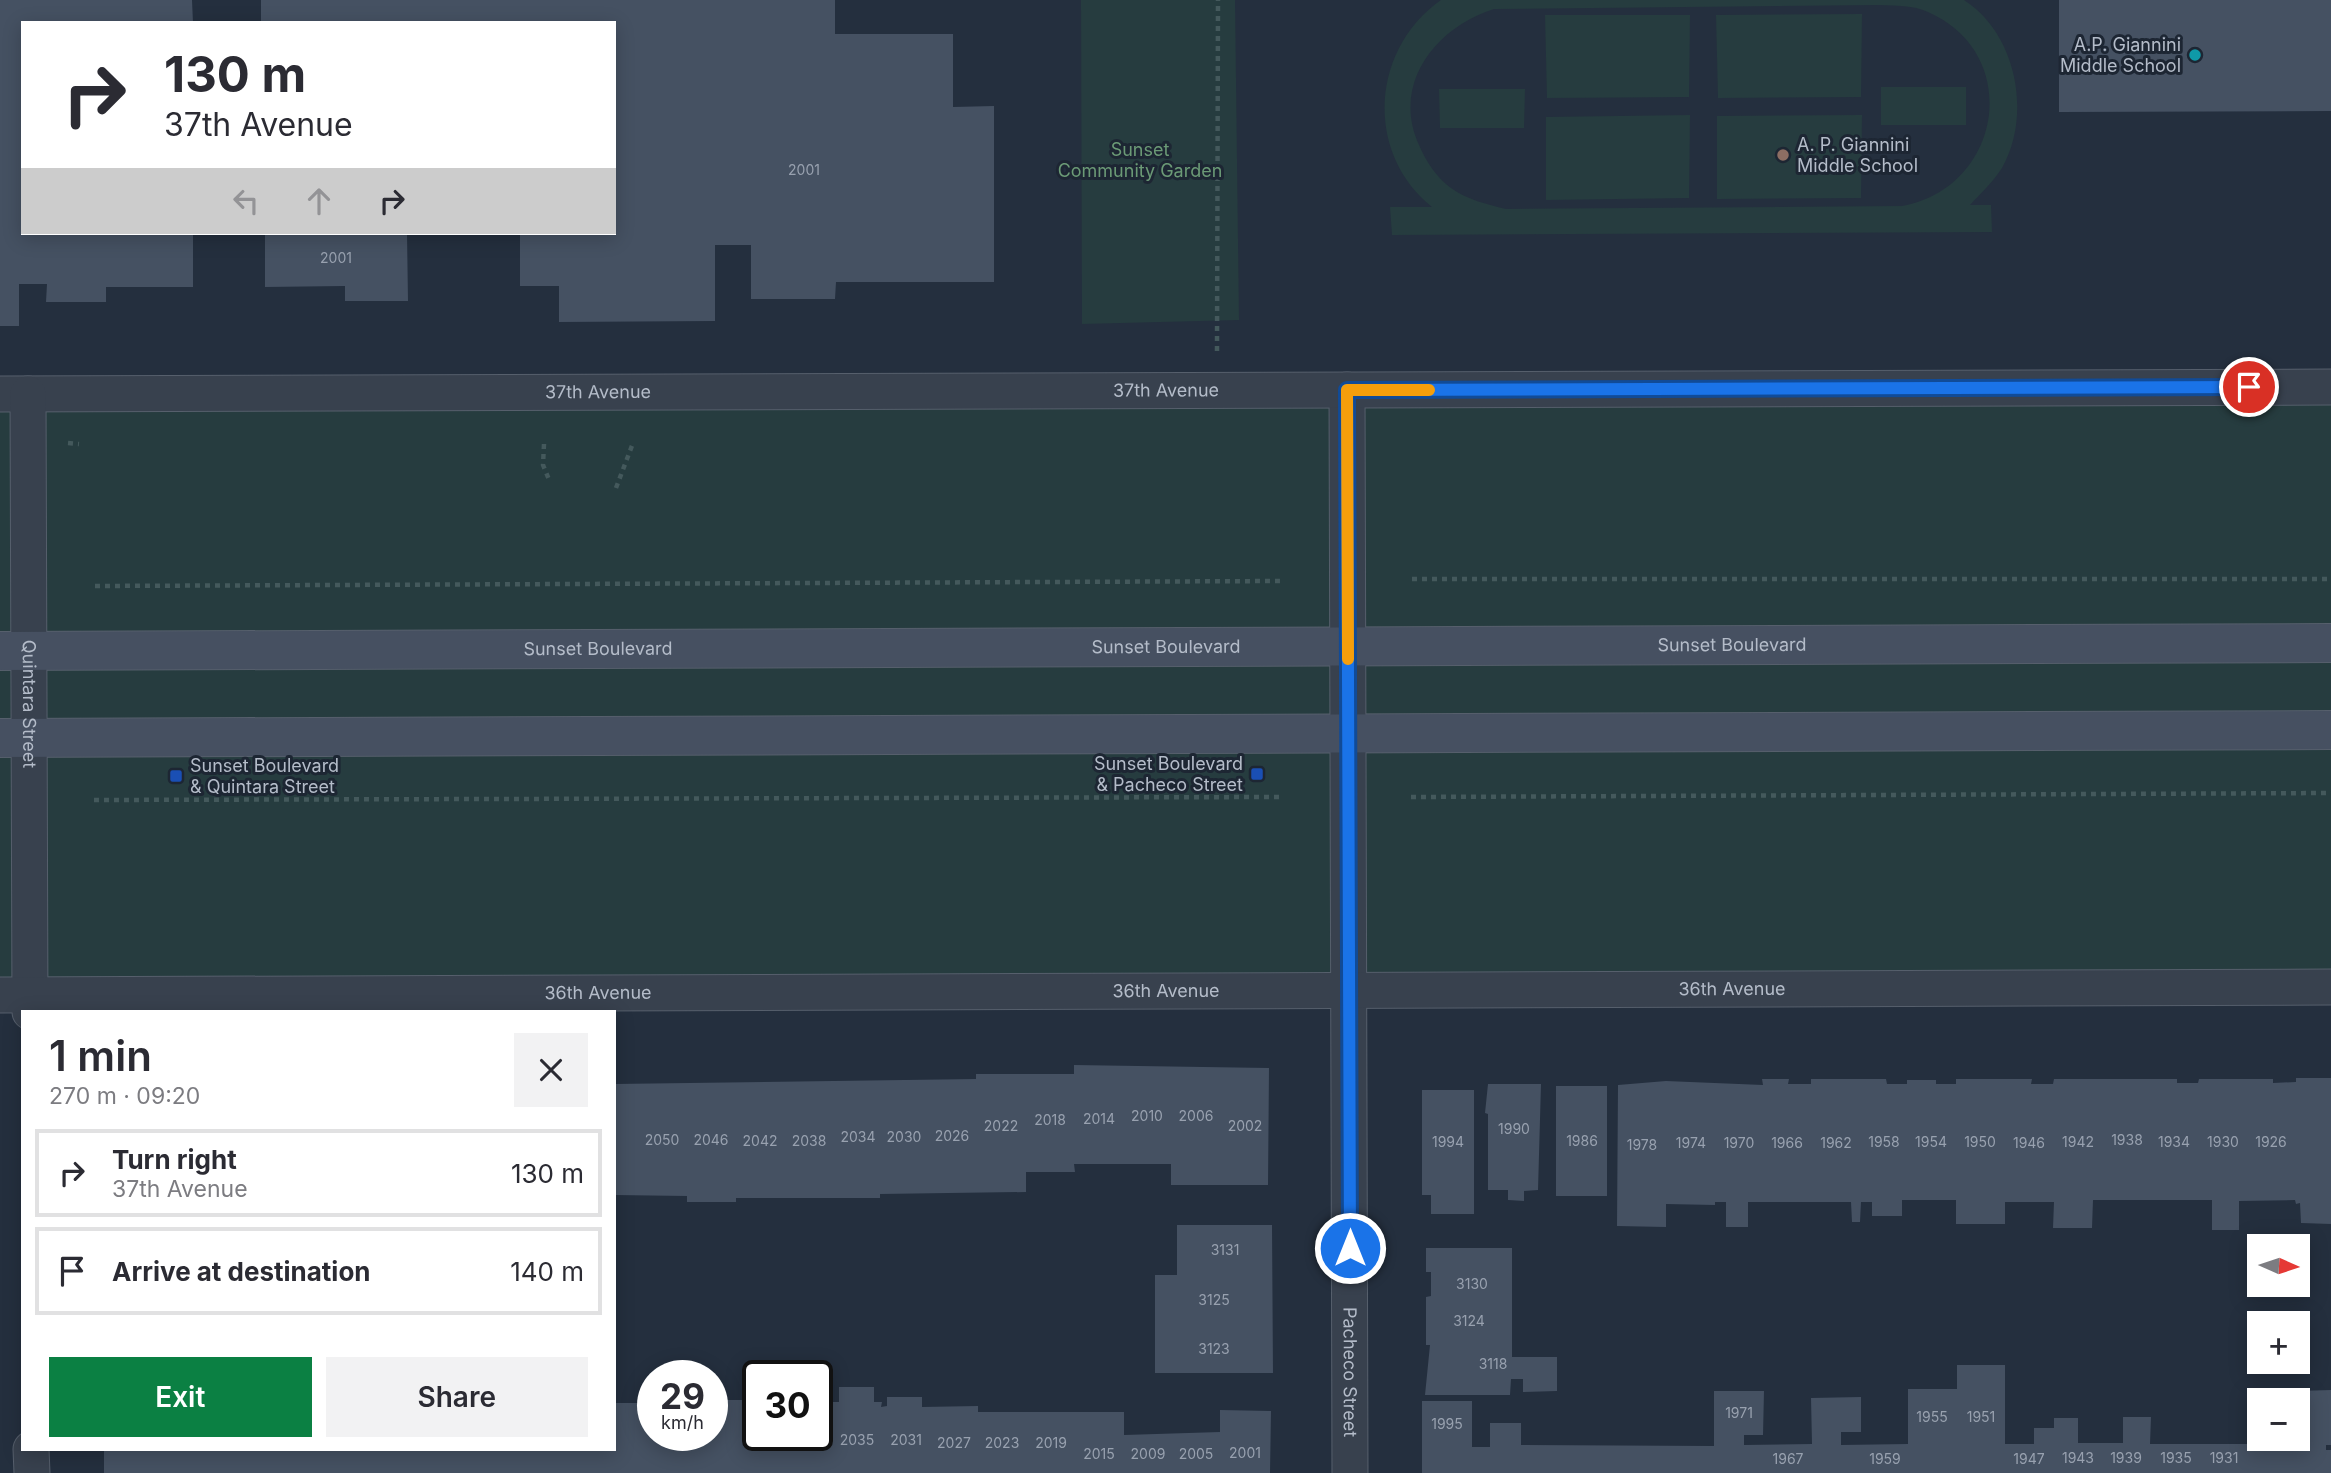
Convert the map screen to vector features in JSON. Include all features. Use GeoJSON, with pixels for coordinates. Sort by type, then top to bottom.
{"type":"FeatureCollection","features":[{"type":"Feature","properties":{"kind":"main road","name":"Sunset Boulevard"},"geometry":{"type":"LineString","coordinates":[[15,650],[2331,643]]}},
{"type":"Feature","properties":{"kind":"main road"},"geometry":{"type":"LineString","coordinates":[[15,737],[2331,730]]}},
{"type":"Feature","properties":{"kind":"street","name":"37th Avenue"},"geometry":{"type":"LineString","coordinates":[[14,394],[2331,387]]}},
{"type":"Feature","properties":{"kind":"street","name":"Pacheco Street"},"geometry":{"type":"LineString","coordinates":[[1347,390],[1350,1473]]}},
{"type":"Feature","properties":{"kind":"street","name":"Quintara Street"},"geometry":{"type":"LineString","coordinates":[[14,394],[15,737],[20,1000]]}},
{"type":"Feature","properties":{"kind":"street","name":"36th Avenue"},"geometry":{"type":"LineString","coordinates":[[20,1000],[2331,987]]}},
{"type":"Feature","properties":{"kind":"street"},"geometry":{"type":"LineString","coordinates":[[32,1451],[32,1473]]}},
{"type":"Feature","properties":{"kind":"path"},"geometry":{"type":"LineString","coordinates":[[1217,390],[1218,0]]}},
{"type":"Feature","properties":{"kind":"path"},"geometry":{"type":"LineString","coordinates":[[616,488],[633,443]]}},
{"type":"Feature","properties":{"kind":"path"},"geometry":{"type":"LineString","coordinates":[[544,444],[542,465],[550,482]]}},
{"type":"Feature","properties":{"kind":"path"},"geometry":{"type":"LineString","coordinates":[[1412,579],[2331,579]]}},
{"type":"Feature","properties":{"kind":"path"},"geometry":{"type":"LineString","coordinates":[[95,586],[1282,581]]}},
{"type":"Feature","properties":{"kind":"path"},"geometry":{"type":"LineString","coordinates":[[1411,797],[2331,793]]}},
{"type":"Feature","properties":{"kind":"path"},"geometry":{"type":"LineString","coordinates":[[94,800],[1281,797]]}},
{"type":"Feature","properties":{"kind":"green space","name":"Sunset Community Garden"},"geometry":{"type":"Polygon","coordinates":[[[1081,0],[1235,0],[1239,320],[1082,324],[1081,0]]]}},
{"type":"Feature","properties":{"kind":"green space"},"geometry":{"type":"Polygon","coordinates":[[[1441,0],[1964,0],[1982,15],[1997,33],[2014,77],[2017,101],[2011,147],[2002,168],[1970,205],[1991,205],[1992,232],[1392,235],[1390,207],[1432,207],[1410,185],[1395,159],[1387,131],[1385,102],[1389,73],[1400,45],[1418,21],[1441,0]],[[1886,5],[1494,9],[1454,29],[1437,44],[1424,61],[1415,80],[1411,101],[1412,122],[1425,157],[1446,184],[1471,199],[1506,209],[1902,206],[1936,194],[1962,174],[1979,148],[1989,118],[1988,87],[1979,57],[1959,32],[1928,12],[1886,5]]]}},
{"type":"Feature","properties":{"kind":"green space"},"geometry":{"type":"Polygon","coordinates":[[[1862,14],[1861,97],[1718,98],[1716,15],[1862,14]]]}},
{"type":"Feature","properties":{"kind":"green space"},"geometry":{"type":"Polygon","coordinates":[[[1545,15],[1690,15],[1689,97],[1547,98],[1545,15]]]}},
{"type":"Feature","properties":{"kind":"green space"},"geometry":{"type":"Polygon","coordinates":[[[1881,87],[1966,87],[1966,125],[1881,125],[1881,87]]]}},
{"type":"Feature","properties":{"kind":"green space"},"geometry":{"type":"Polygon","coordinates":[[[1439,89],[1525,89],[1524,128],[1440,128],[1439,89]]]}},
{"type":"Feature","properties":{"kind":"green space"},"geometry":{"type":"Polygon","coordinates":[[[1690,115],[1689,198],[1546,200],[1546,117],[1690,115]]]}},
{"type":"Feature","properties":{"kind":"green space"},"geometry":{"type":"Polygon","coordinates":[[[1862,115],[1861,198],[1717,199],[1717,116],[1862,115]]]}},
{"type":"Feature","properties":{"kind":"green space"},"geometry":{"type":"Polygon","coordinates":[[[2331,387],[2331,987],[0,995],[0,394],[2331,387]]]}},
{"type":"Feature","properties":{"kind":"building"},"geometry":{"type":"Polygon","coordinates":[[[0,0],[192,0],[193,21],[21,21],[21,235],[193,235],[193,287],[106,287],[106,302],[46,302],[47,284],[19,284],[19,326],[0,326],[0,0]]]}},
{"type":"Feature","properties":{"kind":"building"},"geometry":{"type":"Polygon","coordinates":[[[261,0],[835,0],[835,34],[953,34],[953,107],[994,106],[994,282],[836,282],[835,299],[751,299],[751,245],[715,245],[715,321],[559,322],[559,286],[520,286],[520,235],[616,235],[616,21],[261,21],[261,0]]]}},
{"type":"Feature","properties":{"kind":"building","name":"A.P. Giannini Middle School"},"geometry":{"type":"Polygon","coordinates":[[[2059,0],[2331,0],[2331,111],[2059,112],[2059,0]]]}},
{"type":"Feature","properties":{"kind":"building"},"geometry":{"type":"Polygon","coordinates":[[[265,235],[407,235],[408,301],[345,301],[345,286],[265,287],[265,235]]]}},
{"type":"Feature","properties":{"kind":"building"},"geometry":{"type":"Polygon","coordinates":[[[1074,1065],[1269,1068],[1268,1185],[1171,1185],[1171,1164],[1074,1164],[1075,1172],[1026,1172],[1026,1192],[880,1194],[880,1198],[736,1198],[736,1202],[687,1202],[687,1196],[616,1195],[616,1084],[976,1079],[976,1074],[1074,1074],[1074,1065]]]}},
{"type":"Feature","properties":{"kind":"building"},"geometry":{"type":"Polygon","coordinates":[[[2296,1078],[2331,1078],[2331,1224],[2301,1223],[2300,1203],[2296,1204],[2295,1200],[2239,1201],[2239,1230],[2212,1230],[2212,1200],[2093,1200],[2092,1228],[2053,1228],[2054,1202],[2005,1202],[2005,1224],[1956,1224],[1956,1200],[1902,1200],[1902,1216],[1872,1216],[1872,1202],[1861,1202],[1860,1222],[1852,1222],[1851,1202],[1748,1202],[1748,1227],[1726,1227],[1726,1202],[1715,1202],[1715,1205],[1666,1204],[1666,1227],[1617,1226],[1618,1085],[1666,1081],[1763,1085],[1762,1079],[1789,1079],[1788,1084],[1811,1084],[1811,1079],[1886,1079],[1887,1084],[1907,1084],[1907,1080],[1936,1080],[1936,1084],[1956,1084],[1956,1079],[2032,1079],[2031,1084],[2053,1084],[2054,1079],[2177,1079],[2177,1083],[2198,1083],[2199,1079],[2273,1079],[2273,1083],[2296,1082],[2296,1078]]]}},
{"type":"Feature","properties":{"kind":"building"},"geometry":{"type":"Polygon","coordinates":[[[1488,1084],[1541,1084],[1538,1190],[1524,1191],[1524,1201],[1508,1200],[1508,1190],[1488,1190],[1488,1114],[1485,1113],[1488,1084]]]}},
{"type":"Feature","properties":{"kind":"building"},"geometry":{"type":"Polygon","coordinates":[[[1556,1086],[1607,1086],[1607,1196],[1556,1196],[1556,1086]]]}},
{"type":"Feature","properties":{"kind":"building"},"geometry":{"type":"Polygon","coordinates":[[[1422,1090],[1474,1090],[1474,1214],[1431,1214],[1431,1195],[1422,1195],[1422,1090]]]}},
{"type":"Feature","properties":{"kind":"building"},"geometry":{"type":"Polygon","coordinates":[[[1177,1225],[1272,1225],[1273,1373],[1155,1373],[1155,1275],[1177,1275],[1177,1225]]]}},
{"type":"Feature","properties":{"kind":"building"},"geometry":{"type":"Polygon","coordinates":[[[1426,1248],[1512,1248],[1512,1357],[1557,1357],[1557,1391],[1523,1392],[1523,1379],[1511,1379],[1510,1395],[1425,1395],[1430,1345],[1426,1345],[1426,1297],[1431,1296],[1431,1272],[1426,1272],[1426,1248]]]}},
{"type":"Feature","properties":{"kind":"building"},"geometry":{"type":"Polygon","coordinates":[[[1957,1365],[2005,1365],[2005,1444],[2034,1444],[2034,1428],[2054,1428],[2054,1418],[2078,1418],[2078,1443],[2123,1443],[2123,1417],[2151,1417],[2150,1444],[2247,1444],[2247,1451],[2310,1451],[2310,1391],[2331,1390],[2331,1445],[2326,1445],[2326,1450],[2331,1450],[2331,1473],[1422,1473],[1422,1401],[1472,1401],[1472,1447],[1490,1447],[1490,1423],[1521,1423],[1521,1445],[1714,1446],[1714,1391],[1764,1391],[1763,1435],[1744,1435],[1744,1445],[1812,1444],[1811,1398],[1861,1397],[1861,1432],[1841,1432],[1841,1445],[1908,1444],[1908,1389],[1957,1389],[1957,1365]]]}},
{"type":"Feature","properties":{"kind":"building"},"geometry":{"type":"Polygon","coordinates":[[[839,1387],[874,1387],[874,1402],[882,1402],[881,1407],[887,1406],[887,1397],[922,1397],[922,1407],[978,1406],[978,1412],[1124,1412],[1124,1435],[1220,1432],[1220,1410],[1271,1411],[1270,1473],[104,1473],[104,1451],[616,1451],[616,1403],[637,1403],[637,1451],[728,1451],[728,1400],[742,1400],[742,1451],[833,1451],[833,1402],[839,1402],[839,1387]]]}},
{"type":"Feature","properties":{"kind":"slow traffic"},"geometry":{"type":"LineString","coordinates":[[1348,659],[1347,390],[1429,390]]}},
{"type":"Feature","properties":{"kind":"place","name":"A.P. Giannini Middle School"},"geometry":{"type":"Point","coordinates":[2195,55]}},
{"type":"Feature","properties":{"kind":"place","name":"A. P. Giannini Middle School"},"geometry":{"type":"Point","coordinates":[1783,155]}},
{"type":"Feature","properties":{"kind":"place","name":"Sunset Boulevard & Pacheco Street"},"geometry":{"type":"Point","coordinates":[1257,774]}},
{"type":"Feature","properties":{"kind":"place","name":"Sunset Boulevard & Quintara Street"},"geometry":{"type":"Point","coordinates":[176,776]}},
{"type":"Feature","properties":{"kind":"route"},"geometry":{"type":"LineString","coordinates":[[1350,1248],[1347,390],[2249,387]]}}]}
